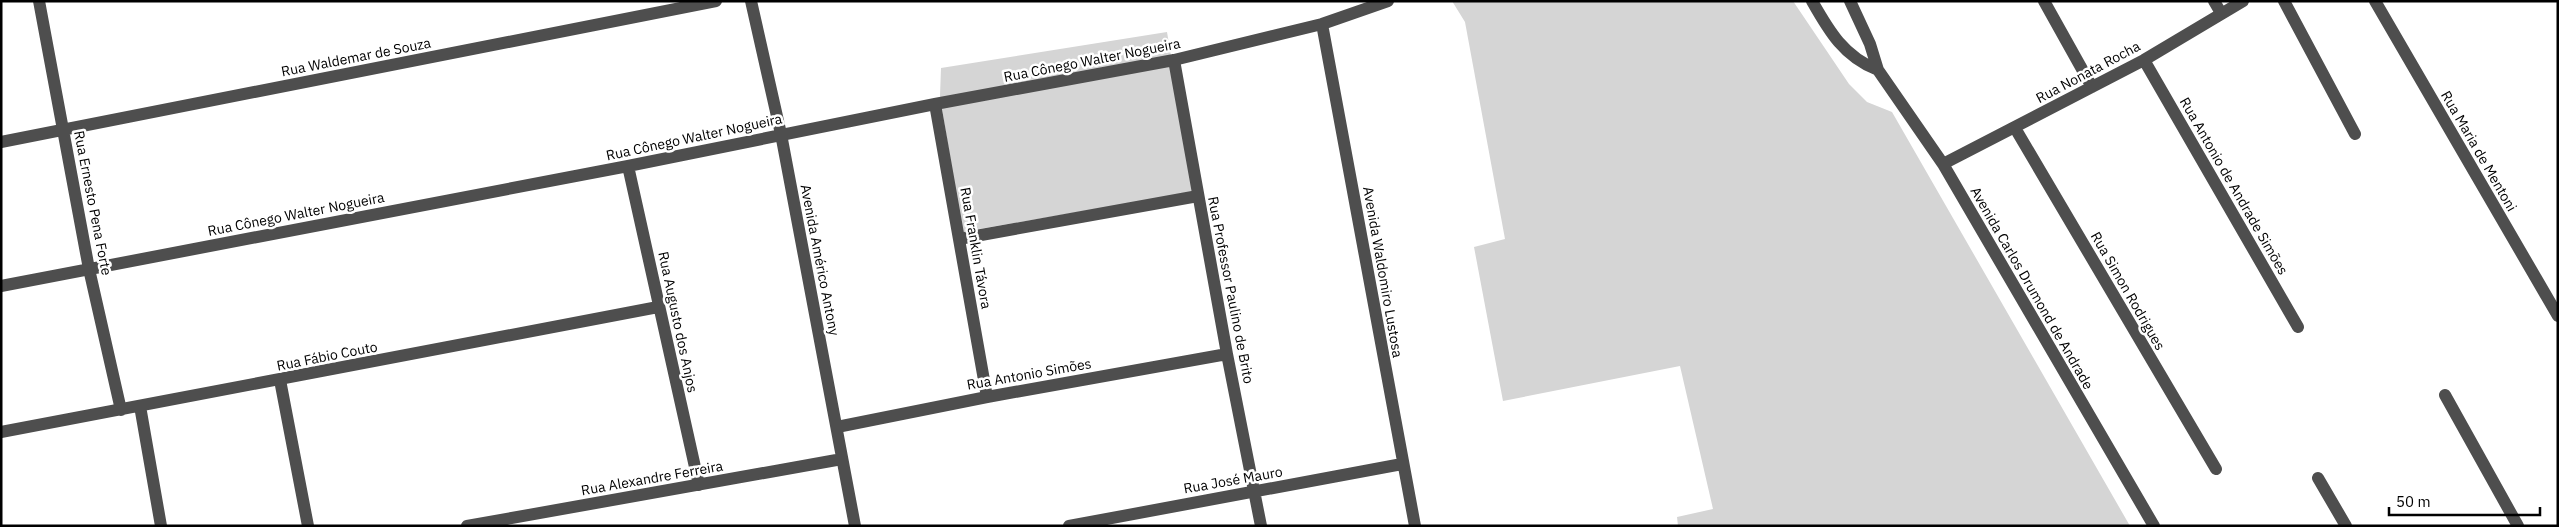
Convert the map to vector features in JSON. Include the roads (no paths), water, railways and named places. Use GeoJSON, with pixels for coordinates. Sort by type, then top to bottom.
{"type":"FeatureCollection","features":[{"type":"Feature","properties":{"kind":"street","name":"Rua Ernesto Pena Forte"},"geometry":{"type":"LineString","coordinates":[[39,1],[89,269],[121,410]]}},
{"type":"Feature","properties":{"kind":"street","name":"Rua Waldemar de Souza"},"geometry":{"type":"LineString","coordinates":[[1,142],[716,1]]}},
{"type":"Feature","properties":{"kind":"street","name":"Avenida Américo Antony"},"geometry":{"type":"LineString","coordinates":[[751,1],[781,134],[855,526]]}},
{"type":"Feature","properties":{"kind":"street","name":"Rua Cônego Walter Nogueira"},"geometry":{"type":"LineString","coordinates":[[1,286],[628,166],[935,104],[1174,60],[1322,24],[1388,1]]}},
{"type":"Feature","properties":{"kind":"street","name":"Avenida Carlos Drumond de Andrade"},"geometry":{"type":"LineString","coordinates":[[1812,1],[1836,41],[1846,52],[1859,62],[1878,70]]}},
{"type":"Feature","properties":{"kind":"street","name":"Avenida Carlos Drumond de Andrade"},"geometry":{"type":"LineString","coordinates":[[1850,1],[1870,44],[1878,70],[1943,164],[2154,526]]}},
{"type":"Feature","properties":{"kind":"street"},"geometry":{"type":"LineString","coordinates":[[2044,1],[2092,87]]}},
{"type":"Feature","properties":{"kind":"street"},"geometry":{"type":"LineString","coordinates":[[2214,1],[2221,13]]}},
{"type":"Feature","properties":{"kind":"street","name":"Rua Nonata Rocha"},"geometry":{"type":"LineString","coordinates":[[1943,164],[2144,60],[2243,1]]}},
{"type":"Feature","properties":{"kind":"street"},"geometry":{"type":"LineString","coordinates":[[2284,1],[2355,134]]}},
{"type":"Feature","properties":{"kind":"street","name":"Rua Maria de Mentoni"},"geometry":{"type":"LineString","coordinates":[[2375,1],[2558,316]]}},
{"type":"Feature","properties":{"kind":"street","name":"Avenida Waldomiro Lustosa"},"geometry":{"type":"LineString","coordinates":[[1322,24],[1415,526]]}},
{"type":"Feature","properties":{"kind":"street","name":"Rua Professor Paulino de Brito"},"geometry":{"type":"LineString","coordinates":[[1174,60],[1227,354],[1261,526]]}},
{"type":"Feature","properties":{"kind":"street","name":"Rua Antonio de Andrade Simões"},"geometry":{"type":"LineString","coordinates":[[2144,60],[2298,327]]}},
{"type":"Feature","properties":{"kind":"street","name":"Rua Franklin Távora"},"geometry":{"type":"LineString","coordinates":[[935,104],[987,397]]}},
{"type":"Feature","properties":{"kind":"street","name":"Rua Simon Rodrigues"},"geometry":{"type":"LineString","coordinates":[[2015,128],[2216,470]]}},
{"type":"Feature","properties":{"kind":"street","name":"Rua Augusto dos Anjos"},"geometry":{"type":"LineString","coordinates":[[628,166],[699,485]]}},
{"type":"Feature","properties":{"kind":"street"},"geometry":{"type":"LineString","coordinates":[[959,239],[1198,196]]}},
{"type":"Feature","properties":{"kind":"street","name":"Rua Fábio Couto"},"geometry":{"type":"LineString","coordinates":[[1,432],[658,306]]}},
{"type":"Feature","properties":{"kind":"street","name":"Rua Antonio Simões"},"geometry":{"type":"LineString","coordinates":[[837,427],[987,397],[1227,354]]}},
{"type":"Feature","properties":{"kind":"street"},"geometry":{"type":"LineString","coordinates":[[280,380],[308,526]]}},
{"type":"Feature","properties":{"kind":"street"},"geometry":{"type":"LineString","coordinates":[[2445,395],[2518,526]]}},
{"type":"Feature","properties":{"kind":"street"},"geometry":{"type":"LineString","coordinates":[[140,406],[161,526]]}},
{"type":"Feature","properties":{"kind":"street","name":"Rua Alexandre Ferreira"},"geometry":{"type":"LineString","coordinates":[[467,526],[842,460]]}},
{"type":"Feature","properties":{"kind":"street","name":"Rua José Mauro"},"geometry":{"type":"LineString","coordinates":[[1069,526],[1402,464]]}},
{"type":"Feature","properties":{"kind":"street"},"geometry":{"type":"LineString","coordinates":[[2318,478],[2346,526]]}}]}
